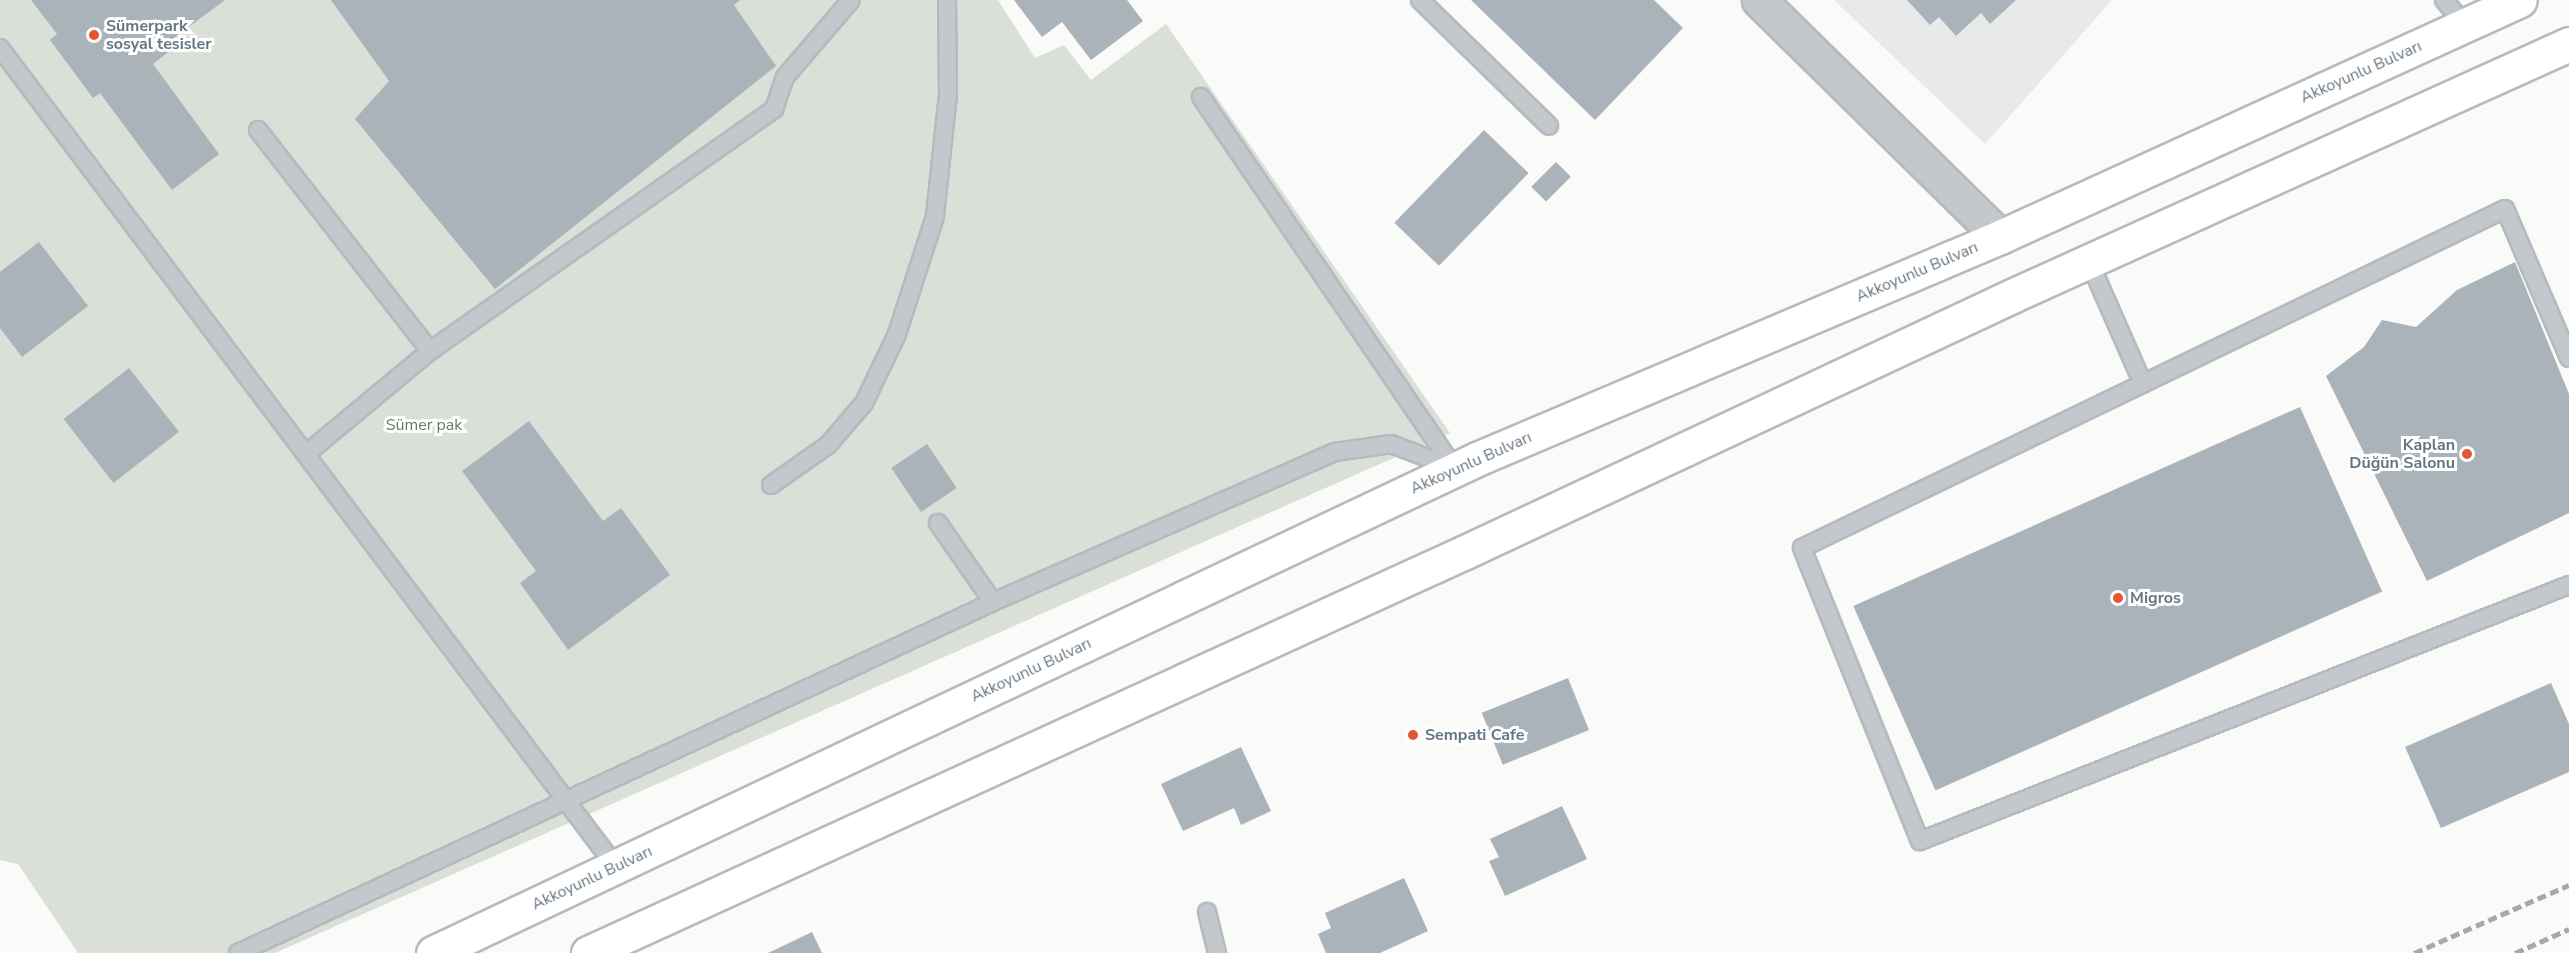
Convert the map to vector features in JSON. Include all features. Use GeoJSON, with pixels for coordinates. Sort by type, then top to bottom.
{"type":"FeatureCollection","features":[{"type":"Feature","properties":{"kind":"main road","name":"Akkoyunlu Bulvarı"},"geometry":{"type":"LineString","coordinates":[[433,953],[1455,469],[2000,237],[2520,0]]}},
{"type":"Feature","properties":{"kind":"main road"},"geometry":{"type":"LineString","coordinates":[[588,953],[2089,261],[2569,44]]}},
{"type":"Feature","properties":{"kind":"street"},"geometry":{"type":"LineString","coordinates":[[1759,0],[2000,237]]}},
{"type":"Feature","properties":{"kind":"lane"},"geometry":{"type":"LineString","coordinates":[[306,454],[430,351],[774,109],[785,77],[851,0]]}},
{"type":"Feature","properties":{"kind":"lane"},"geometry":{"type":"LineString","coordinates":[[771,484],[828,445],[864,403],[897,334],[936,216],[948,95],[947,0]]}},
{"type":"Feature","properties":{"kind":"lane"},"geometry":{"type":"LineString","coordinates":[[1420,0],[1549,126]]}},
{"type":"Feature","properties":{"kind":"lane"},"geometry":{"type":"LineString","coordinates":[[2444,0],[2464,25]]}},
{"type":"Feature","properties":{"kind":"lane"},"geometry":{"type":"LineString","coordinates":[[0,48],[616,867]]}},
{"type":"Feature","properties":{"kind":"lane"},"geometry":{"type":"LineString","coordinates":[[1201,97],[1455,469]]}},
{"type":"Feature","properties":{"kind":"lane"},"geometry":{"type":"LineString","coordinates":[[258,130],[430,351]]}},
{"type":"Feature","properties":{"kind":"lane"},"geometry":{"type":"LineString","coordinates":[[2569,358],[2505,209],[1802,548],[1920,841],[2569,585]]}},
{"type":"Feature","properties":{"kind":"lane"},"geometry":{"type":"LineString","coordinates":[[2089,261],[2143,384]]}},
{"type":"Feature","properties":{"kind":"lane"},"geometry":{"type":"LineString","coordinates":[[238,953],[993,602],[1335,452],[1391,444],[1455,469]]}},
{"type":"Feature","properties":{"kind":"lane"},"geometry":{"type":"LineString","coordinates":[[938,523],[993,602]]}},
{"type":"Feature","properties":{"kind":"lane"},"geometry":{"type":"LineString","coordinates":[[1207,912],[1217,953]]}},
{"type":"Feature","properties":{"kind":"shaded area"},"geometry":{"type":"Polygon","coordinates":[[[1834,0],[2112,0],[1985,144],[1834,0]]]}},
{"type":"Feature","properties":{"kind":"green space","name":"Sümer pak"},"geometry":{"type":"Polygon","coordinates":[[[0,0],[998,0],[1035,58],[1064,45],[1091,80],[1166,24],[1450,433],[275,953],[78,953],[18,864],[0,860],[0,0]]]}},
{"type":"Feature","properties":{"kind":"building"},"geometry":{"type":"Polygon","coordinates":[[[31,0],[225,0],[167,43],[171,50],[153,64],[219,154],[172,190],[100,93],[93,98],[50,40],[57,34],[31,0]]]}},
{"type":"Feature","properties":{"kind":"building"},"geometry":{"type":"Polygon","coordinates":[[[331,0],[740,0],[734,5],[776,66],[495,289],[355,119],[389,81],[331,0]]]}},
{"type":"Feature","properties":{"kind":"building"},"geometry":{"type":"Polygon","coordinates":[[[1014,0],[1127,0],[1143,21],[1091,60],[1062,22],[1042,37],[1014,0]]]}},
{"type":"Feature","properties":{"kind":"building"},"geometry":{"type":"Polygon","coordinates":[[[1471,0],[1654,0],[1683,28],[1595,120],[1471,0]]]}},
{"type":"Feature","properties":{"kind":"building"},"geometry":{"type":"Polygon","coordinates":[[[1907,0],[2016,0],[1990,24],[1981,13],[1956,36],[1939,17],[1930,25],[1907,0]]]}},
{"type":"Feature","properties":{"kind":"building"},"geometry":{"type":"Polygon","coordinates":[[[1484,130],[1529,173],[1439,266],[1394,223],[1484,130]]]}},
{"type":"Feature","properties":{"kind":"building"},"geometry":{"type":"Polygon","coordinates":[[[1556,162],[1571,177],[1546,202],[1531,187],[1556,162]]]}},
{"type":"Feature","properties":{"kind":"building"},"geometry":{"type":"Polygon","coordinates":[[[39,242],[88,306],[22,357],[0,328],[0,272],[39,242]]]}},
{"type":"Feature","properties":{"kind":"building","name":"Kaplan Düğün Salonu"},"geometry":{"type":"Polygon","coordinates":[[[2515,262],[2569,394],[2569,513],[2427,581],[2326,376],[2364,347],[2382,320],[2416,327],[2457,290],[2515,262]]]}},
{"type":"Feature","properties":{"kind":"building"},"geometry":{"type":"Polygon","coordinates":[[[129,368],[179,432],[113,483],[64,419],[129,368]]]}},
{"type":"Feature","properties":{"kind":"building","name":"Migros"},"geometry":{"type":"Polygon","coordinates":[[[2300,407],[2382,592],[1935,790],[1853,606],[2300,407]]]}},
{"type":"Feature","properties":{"kind":"building"},"geometry":{"type":"Polygon","coordinates":[[[529,421],[603,521],[621,508],[670,575],[568,650],[520,583],[536,571],[462,471],[529,421]]]}},
{"type":"Feature","properties":{"kind":"building"},"geometry":{"type":"Polygon","coordinates":[[[927,444],[957,488],[921,512],[891,468],[927,444]]]}},
{"type":"Feature","properties":{"kind":"building"},"geometry":{"type":"Polygon","coordinates":[[[1568,678],[1589,730],[1503,765],[1482,713],[1568,678]]]}},
{"type":"Feature","properties":{"kind":"building"},"geometry":{"type":"Polygon","coordinates":[[[2551,683],[2569,724],[2569,772],[2441,828],[2405,747],[2551,683]]]}},
{"type":"Feature","properties":{"kind":"building"},"geometry":{"type":"Polygon","coordinates":[[[1241,747],[1271,811],[1241,825],[1234,808],[1183,831],[1161,784],[1241,747]]]}},
{"type":"Feature","properties":{"kind":"building"},"geometry":{"type":"Polygon","coordinates":[[[1562,806],[1587,859],[1505,896],[1489,861],[1499,857],[1490,839],[1562,806]]]}},
{"type":"Feature","properties":{"kind":"building"},"geometry":{"type":"Polygon","coordinates":[[[1404,878],[1428,931],[1380,953],[1326,953],[1318,934],[1331,928],[1325,913],[1404,878]]]}},
{"type":"Feature","properties":{"kind":"building"},"geometry":{"type":"Polygon","coordinates":[[[812,932],[822,953],[768,953],[812,932]]]}},
{"type":"Feature","properties":{"kind":"railway"},"geometry":{"type":"LineString","coordinates":[[2414,953],[2569,885]]}},
{"type":"Feature","properties":{"kind":"railway"},"geometry":{"type":"LineString","coordinates":[[2515,953],[2569,929]]}},
{"type":"Feature","properties":{"kind":"place","name":"Sümerpark sosyal tesisler"},"geometry":{"type":"Point","coordinates":[94,35]}},
{"type":"Feature","properties":{"kind":"place","name":"Kaplan Düğün Salonu"},"geometry":{"type":"Point","coordinates":[2467,454]}},
{"type":"Feature","properties":{"kind":"place","name":"Migros"},"geometry":{"type":"Point","coordinates":[2118,598]}},
{"type":"Feature","properties":{"kind":"place","name":"Sempati Cafe"},"geometry":{"type":"Point","coordinates":[1413,735]}}]}
